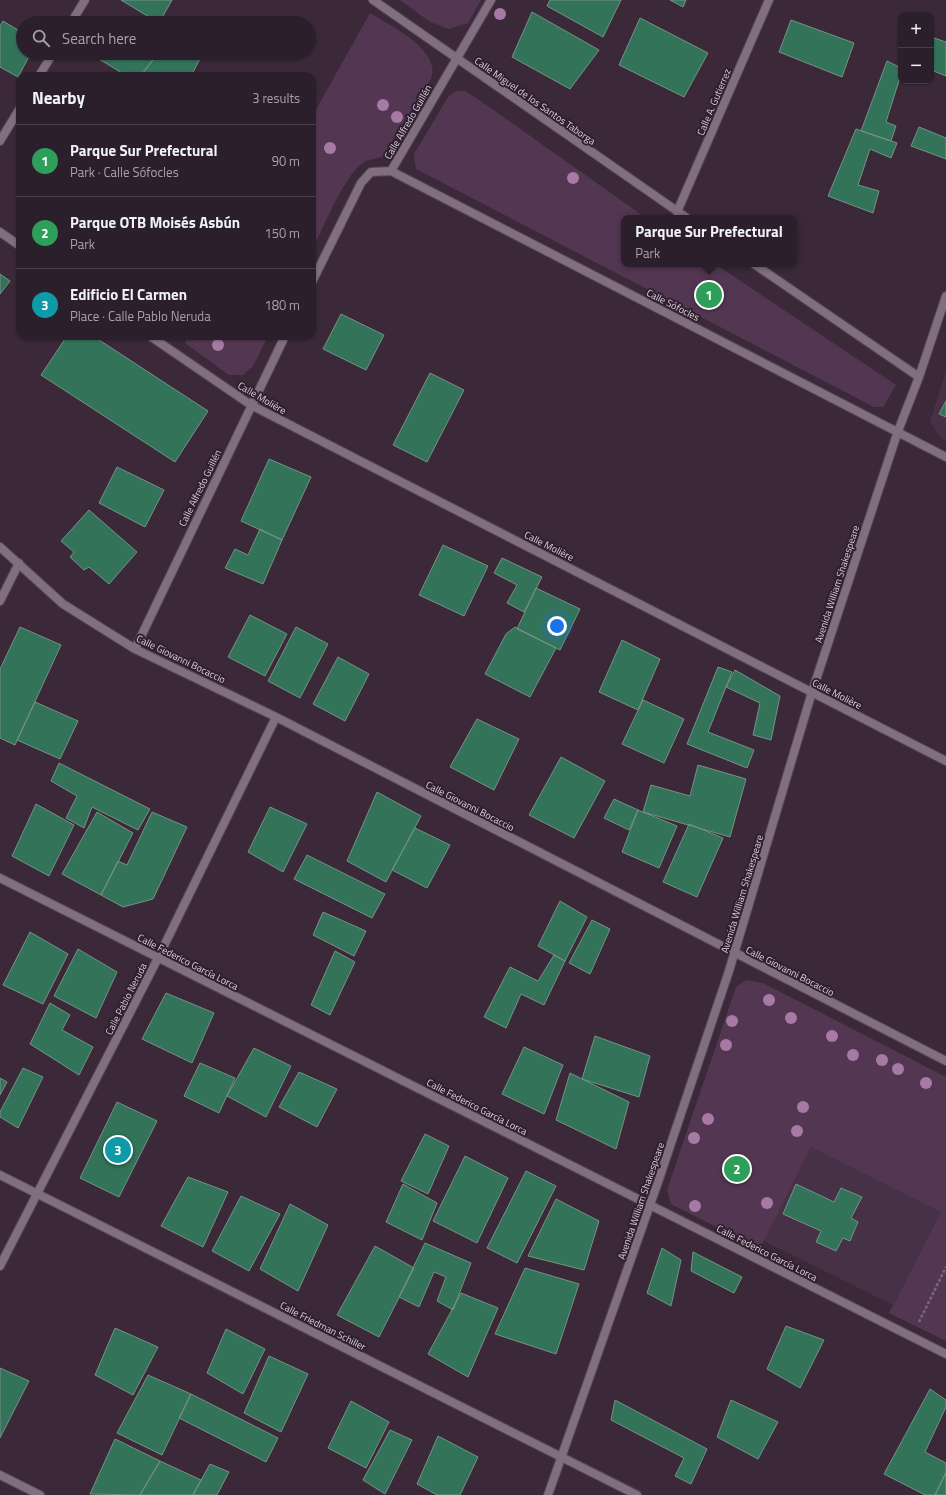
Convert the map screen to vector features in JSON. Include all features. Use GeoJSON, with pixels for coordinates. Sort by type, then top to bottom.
{"type":"FeatureCollection","features":[{"type":"Feature","properties":{"kind":"street"},"geometry":{"type":"LineString","coordinates":[[75,16],[85,0]]}},
{"type":"Feature","properties":{"kind":"street","name":"Calle Miguel de los Santos Taborga"},"geometry":{"type":"LineString","coordinates":[[373,0],[682,215]]}},
{"type":"Feature","properties":{"kind":"street","name":"Calle Alfredo Guillén"},"geometry":{"type":"LineString","coordinates":[[316,274],[361,183],[371,172],[390,171],[456,58],[492,0]]}},
{"type":"Feature","properties":{"kind":"street","name":"Calle A. Gutierrez"},"geometry":{"type":"LineString","coordinates":[[677,212],[769,0]]}},
{"type":"Feature","properties":{"kind":"street"},"geometry":{"type":"LineString","coordinates":[[42,72],[49,60]]}},
{"type":"Feature","properties":{"kind":"street"},"geometry":{"type":"LineString","coordinates":[[0,142],[16,115]]}},
{"type":"Feature","properties":{"kind":"street","name":"Calle Sófocles"},"geometry":{"type":"LineString","coordinates":[[390,171],[946,457]]}},
{"type":"Feature","properties":{"kind":"street"},"geometry":{"type":"LineString","coordinates":[[0,232],[16,243]]}},
{"type":"Feature","properties":{"kind":"street"},"geometry":{"type":"LineString","coordinates":[[758,267],[919,377]]}},
{"type":"Feature","properties":{"kind":"street","name":"Avenida William Shakespeare"},"geometry":{"type":"LineString","coordinates":[[548,1495],[650,1206],[734,954],[812,692],[898,432],[919,377],[946,296]]}},
{"type":"Feature","properties":{"kind":"street","name":"Calle Molière"},"geometry":{"type":"LineString","coordinates":[[156,340],[251,405],[946,761]]}},
{"type":"Feature","properties":{"kind":"street","name":"Calle Alfredo Guillén"},"geometry":{"type":"LineString","coordinates":[[134,649],[283,340]]}},
{"type":"Feature","properties":{"kind":"street","name":"Calle Giovanni Bocaccio"},"geometry":{"type":"LineString","coordinates":[[0,547],[63,604],[134,649],[276,716],[734,954],[946,1061]]}},
{"type":"Feature","properties":{"kind":"street"},"geometry":{"type":"LineString","coordinates":[[0,601],[19,563]]}},
{"type":"Feature","properties":{"kind":"street","name":"Calle Pablo Neruda"},"geometry":{"type":"LineString","coordinates":[[0,1266],[158,958],[276,716]]}},
{"type":"Feature","properties":{"kind":"street","name":"Calle Federico García Lorca"},"geometry":{"type":"LineString","coordinates":[[0,878],[946,1354]]}},
{"type":"Feature","properties":{"kind":"street","name":"Calle Friedman Schiller"},"geometry":{"type":"LineString","coordinates":[[0,1175],[561,1455],[638,1495]]}},
{"type":"Feature","properties":{"kind":"street"},"geometry":{"type":"LineString","coordinates":[[0,1475],[40,1495]]}},
{"type":"Feature","properties":{"kind":"path"},"geometry":{"type":"LineString","coordinates":[[912,1337],[946,1267]]}},
{"type":"Feature","properties":{"kind":"shaded area"},"geometry":{"type":"Polygon","coordinates":[[[400,0],[481,0],[468,23],[449,29],[430,22],[400,0]]]}},
{"type":"Feature","properties":{"kind":"shaded area"},"geometry":{"type":"Polygon","coordinates":[[[370,13],[407,36],[423,50],[429,58],[432,67],[431,79],[382,157],[366,161],[358,167],[351,176],[336,201],[316,242],[316,110],[370,13]]]}},
{"type":"Feature","properties":{"kind":"shaded area"},"geometry":{"type":"Polygon","coordinates":[[[456,91],[465,91],[475,97],[642,215],[621,215],[621,267],[719,267],[896,385],[883,407],[874,407],[416,169],[414,154],[448,97],[456,91]]]}},
{"type":"Feature","properties":{"kind":"shaded area"},"geometry":{"type":"Polygon","coordinates":[[[187,340],[266,340],[253,366],[243,375],[229,375],[185,343],[187,340]]]}},
{"type":"Feature","properties":{"kind":"shaded area"},"geometry":{"type":"Polygon","coordinates":[[[946,371],[946,441],[941,438],[930,422],[946,371]]]}},
{"type":"Feature","properties":{"kind":"shaded area"},"geometry":{"type":"Polygon","coordinates":[[[746,980],[763,983],[946,1077],[946,1341],[889,1313],[941,1212],[811,1147],[760,1249],[671,1204],[667,1190],[736,987],[746,980]]]}},
{"type":"Feature","properties":{"kind":"shaded area"},"geometry":{"type":"Polygon","coordinates":[[[811,1147],[941,1212],[893,1305],[764,1241],[811,1147]]]}},
{"type":"Feature","properties":{"kind":"building"},"geometry":{"type":"Polygon","coordinates":[[[121,0],[172,0],[163,16],[147,16],[121,0]]]}},
{"type":"Feature","properties":{"kind":"building"},"geometry":{"type":"Polygon","coordinates":[[[550,0],[621,0],[603,37],[547,6],[550,0]]]}},
{"type":"Feature","properties":{"kind":"building"},"geometry":{"type":"Polygon","coordinates":[[[670,0],[686,0],[683,7],[670,0]]]}},
{"type":"Feature","properties":{"kind":"building"},"geometry":{"type":"Polygon","coordinates":[[[532,12],[599,50],[570,89],[512,57],[532,12]]]}},
{"type":"Feature","properties":{"kind":"building"},"geometry":{"type":"Polygon","coordinates":[[[640,18],[708,53],[684,97],[619,65],[640,18]]]}},
{"type":"Feature","properties":{"kind":"building"},"geometry":{"type":"Polygon","coordinates":[[[791,20],[854,43],[842,77],[779,52],[791,20]]]}},
{"type":"Feature","properties":{"kind":"building"},"geometry":{"type":"Polygon","coordinates":[[[3,21],[16,29],[16,60],[27,60],[21,72],[16,72],[16,76],[0,67],[0,26],[3,21]]]}},
{"type":"Feature","properties":{"kind":"building"},"geometry":{"type":"Polygon","coordinates":[[[934,38],[946,42],[946,76],[934,71],[934,38]]]}},
{"type":"Feature","properties":{"kind":"building"},"geometry":{"type":"Polygon","coordinates":[[[101,60],[153,60],[143,72],[120,72],[101,60]]]}},
{"type":"Feature","properties":{"kind":"building"},"geometry":{"type":"Polygon","coordinates":[[[153,60],[199,60],[193,72],[144,72],[153,60]]]}},
{"type":"Feature","properties":{"kind":"building"},"geometry":{"type":"Polygon","coordinates":[[[887,61],[898,66],[898,84],[886,122],[896,126],[891,141],[861,131],[887,61]]]}},
{"type":"Feature","properties":{"kind":"building"},"geometry":{"type":"Polygon","coordinates":[[[919,127],[946,138],[946,159],[911,146],[919,127]]]}},
{"type":"Feature","properties":{"kind":"building"},"geometry":{"type":"Polygon","coordinates":[[[856,129],[897,143],[891,158],[870,149],[858,185],[879,191],[873,213],[828,196],[856,129]]]}},
{"type":"Feature","properties":{"kind":"building"},"geometry":{"type":"Polygon","coordinates":[[[0,274],[10,281],[0,294],[0,274]]]}},
{"type":"Feature","properties":{"kind":"building"},"geometry":{"type":"Polygon","coordinates":[[[341,314],[384,335],[366,370],[323,349],[341,314]]]}},
{"type":"Feature","properties":{"kind":"building"},"geometry":{"type":"Polygon","coordinates":[[[64,340],[99,340],[208,411],[175,462],[41,375],[64,340]]]}},
{"type":"Feature","properties":{"kind":"building"},"geometry":{"type":"Polygon","coordinates":[[[430,373],[464,390],[427,462],[393,445],[430,373]]]}},
{"type":"Feature","properties":{"kind":"building"},"geometry":{"type":"Polygon","coordinates":[[[946,401],[946,417],[939,414],[946,401]]]}},
{"type":"Feature","properties":{"kind":"building"},"geometry":{"type":"Polygon","coordinates":[[[269,459],[311,477],[282,540],[241,521],[269,459]]]}},
{"type":"Feature","properties":{"kind":"building"},"geometry":{"type":"Polygon","coordinates":[[[117,467],[164,490],[145,527],[99,503],[117,467]]]}},
{"type":"Feature","properties":{"kind":"building"},"geometry":{"type":"Polygon","coordinates":[[[89,510],[137,552],[109,584],[89,567],[84,570],[70,557],[74,552],[61,541],[89,510]]]}},
{"type":"Feature","properties":{"kind":"building"},"geometry":{"type":"Polygon","coordinates":[[[260,529],[282,540],[263,584],[225,568],[235,549],[248,555],[260,529]]]}},
{"type":"Feature","properties":{"kind":"building"},"geometry":{"type":"Polygon","coordinates":[[[443,545],[488,566],[464,616],[419,595],[443,545]]]}},
{"type":"Feature","properties":{"kind":"building"},"geometry":{"type":"Polygon","coordinates":[[[502,558],[542,577],[524,612],[507,603],[517,585],[494,573],[502,558]]]}},
{"type":"Feature","properties":{"kind":"building"},"geometry":{"type":"Polygon","coordinates":[[[536,588],[580,609],[560,650],[517,629],[536,588]]]}},
{"type":"Feature","properties":{"kind":"building"},"geometry":{"type":"Polygon","coordinates":[[[250,615],[287,634],[265,676],[228,657],[250,615]]]}},
{"type":"Feature","properties":{"kind":"building"},"geometry":{"type":"Polygon","coordinates":[[[20,627],[61,645],[15,745],[0,738],[0,669],[20,627]]]}},
{"type":"Feature","properties":{"kind":"building"},"geometry":{"type":"Polygon","coordinates":[[[296,627],[328,644],[300,698],[268,681],[296,627]]]}},
{"type":"Feature","properties":{"kind":"building"},"geometry":{"type":"Polygon","coordinates":[[[515,627],[556,648],[530,697],[485,674],[506,634],[515,627]]]}},
{"type":"Feature","properties":{"kind":"building"},"geometry":{"type":"Polygon","coordinates":[[[622,640],[660,659],[638,710],[599,692],[622,640]]]}},
{"type":"Feature","properties":{"kind":"building"},"geometry":{"type":"Polygon","coordinates":[[[338,657],[369,674],[345,721],[313,704],[338,657]]]}},
{"type":"Feature","properties":{"kind":"building"},"geometry":{"type":"Polygon","coordinates":[[[718,667],[732,672],[708,732],[754,750],[747,768],[687,744],[718,667]]]}},
{"type":"Feature","properties":{"kind":"building"},"geometry":{"type":"Polygon","coordinates":[[[735,670],[780,696],[771,740],[753,735],[760,703],[726,687],[735,670]]]}},
{"type":"Feature","properties":{"kind":"building"},"geometry":{"type":"Polygon","coordinates":[[[643,700],[684,719],[664,763],[622,744],[643,700]]]}},
{"type":"Feature","properties":{"kind":"building"},"geometry":{"type":"Polygon","coordinates":[[[35,702],[78,721],[60,759],[17,740],[35,702]]]}},
{"type":"Feature","properties":{"kind":"building"},"geometry":{"type":"Polygon","coordinates":[[[477,719],[519,739],[494,790],[450,767],[477,719]]]}},
{"type":"Feature","properties":{"kind":"building"},"geometry":{"type":"Polygon","coordinates":[[[561,757],[605,781],[574,838],[529,815],[561,757]]]}},
{"type":"Feature","properties":{"kind":"building"},"geometry":{"type":"Polygon","coordinates":[[[59,763],[150,809],[138,830],[92,807],[84,828],[66,818],[77,796],[51,781],[59,763]]]}},
{"type":"Feature","properties":{"kind":"building"},"geometry":{"type":"Polygon","coordinates":[[[698,765],[746,779],[730,837],[643,812],[651,785],[690,796],[698,765]]]}},
{"type":"Feature","properties":{"kind":"building"},"geometry":{"type":"Polygon","coordinates":[[[377,792],[421,816],[386,882],[347,861],[377,792]]]}},
{"type":"Feature","properties":{"kind":"building"},"geometry":{"type":"Polygon","coordinates":[[[614,799],[638,810],[629,830],[604,818],[614,799]]]}},
{"type":"Feature","properties":{"kind":"building"},"geometry":{"type":"Polygon","coordinates":[[[36,804],[74,825],[49,876],[12,856],[36,804]]]}},
{"type":"Feature","properties":{"kind":"building"},"geometry":{"type":"Polygon","coordinates":[[[270,807],[307,824],[283,872],[248,852],[270,807]]]}},
{"type":"Feature","properties":{"kind":"building"},"geometry":{"type":"Polygon","coordinates":[[[638,810],[677,826],[659,868],[622,852],[638,810]]]}},
{"type":"Feature","properties":{"kind":"building"},"geometry":{"type":"Polygon","coordinates":[[[97,812],[133,833],[101,895],[62,874],[97,812]]]}},
{"type":"Feature","properties":{"kind":"building"},"geometry":{"type":"Polygon","coordinates":[[[152,812],[187,827],[153,899],[123,907],[101,895],[118,861],[127,865],[152,812]]]}},
{"type":"Feature","properties":{"kind":"building"},"geometry":{"type":"Polygon","coordinates":[[[689,824],[723,838],[697,897],[663,882],[689,824]]]}},
{"type":"Feature","properties":{"kind":"building"},"geometry":{"type":"Polygon","coordinates":[[[415,828],[450,845],[427,888],[392,870],[415,828]]]}},
{"type":"Feature","properties":{"kind":"building"},"geometry":{"type":"Polygon","coordinates":[[[307,855],[385,894],[372,918],[294,879],[307,855]]]}},
{"type":"Feature","properties":{"kind":"building"},"geometry":{"type":"Polygon","coordinates":[[[560,901],[587,917],[565,961],[538,946],[560,901]]]}},
{"type":"Feature","properties":{"kind":"building"},"geometry":{"type":"Polygon","coordinates":[[[323,912],[366,931],[354,956],[313,935],[323,912]]]}},
{"type":"Feature","properties":{"kind":"building"},"geometry":{"type":"Polygon","coordinates":[[[592,920],[610,929],[590,974],[569,963],[592,920]]]}},
{"type":"Feature","properties":{"kind":"building"},"geometry":{"type":"Polygon","coordinates":[[[30,932],[68,954],[43,1004],[3,985],[30,932]]]}},
{"type":"Feature","properties":{"kind":"building"},"geometry":{"type":"Polygon","coordinates":[[[78,949],[117,972],[96,1018],[54,996],[78,949]]]}},
{"type":"Feature","properties":{"kind":"building"},"geometry":{"type":"Polygon","coordinates":[[[335,951],[355,962],[330,1015],[311,1005],[335,951]]]}},
{"type":"Feature","properties":{"kind":"building"},"geometry":{"type":"Polygon","coordinates":[[[554,955],[565,961],[544,1005],[521,994],[506,1028],[484,1017],[510,967],[538,981],[554,955]]]}},
{"type":"Feature","properties":{"kind":"building"},"geometry":{"type":"Polygon","coordinates":[[[166,993],[214,1013],[192,1063],[142,1039],[166,993]]]}},
{"type":"Feature","properties":{"kind":"building"},"geometry":{"type":"Polygon","coordinates":[[[50,1003],[70,1015],[62,1030],[93,1047],[79,1075],[30,1044],[50,1003]]]}},
{"type":"Feature","properties":{"kind":"building"},"geometry":{"type":"Polygon","coordinates":[[[595,1036],[650,1056],[639,1097],[582,1079],[595,1036]]]}},
{"type":"Feature","properties":{"kind":"building"},"geometry":{"type":"Polygon","coordinates":[[[524,1047],[563,1065],[544,1114],[502,1094],[524,1047]]]}},
{"type":"Feature","properties":{"kind":"building"},"geometry":{"type":"Polygon","coordinates":[[[254,1048],[291,1066],[266,1117],[227,1096],[254,1048]]]}},
{"type":"Feature","properties":{"kind":"building"},"geometry":{"type":"Polygon","coordinates":[[[200,1063],[235,1078],[219,1113],[184,1096],[200,1063]]]}},
{"type":"Feature","properties":{"kind":"building"},"geometry":{"type":"Polygon","coordinates":[[[23,1068],[43,1077],[18,1128],[0,1117],[0,1112],[23,1068]]]}},
{"type":"Feature","properties":{"kind":"building"},"geometry":{"type":"Polygon","coordinates":[[[299,1072],[337,1089],[317,1127],[279,1107],[299,1072]]]}},
{"type":"Feature","properties":{"kind":"building"},"geometry":{"type":"Polygon","coordinates":[[[570,1073],[629,1102],[616,1149],[556,1120],[570,1073]]]}},
{"type":"Feature","properties":{"kind":"building"},"geometry":{"type":"Polygon","coordinates":[[[0,1078],[7,1082],[0,1095],[0,1078]]]}},
{"type":"Feature","properties":{"kind":"building"},"geometry":{"type":"Polygon","coordinates":[[[117,1102],[157,1121],[119,1197],[80,1178],[117,1102]]]}},
{"type":"Feature","properties":{"kind":"building"},"geometry":{"type":"Polygon","coordinates":[[[425,1134],[449,1146],[428,1194],[401,1181],[425,1134]]]}},
{"type":"Feature","properties":{"kind":"building"},"geometry":{"type":"Polygon","coordinates":[[[465,1156],[508,1178],[477,1243],[433,1221],[465,1156]]]}},
{"type":"Feature","properties":{"kind":"building"},"geometry":{"type":"Polygon","coordinates":[[[526,1171],[556,1186],[517,1263],[487,1248],[526,1171]]]}},
{"type":"Feature","properties":{"kind":"building"},"geometry":{"type":"Polygon","coordinates":[[[188,1177],[228,1192],[203,1247],[161,1226],[188,1177]]]}},
{"type":"Feature","properties":{"kind":"building"},"geometry":{"type":"Polygon","coordinates":[[[403,1184],[437,1203],[422,1240],[386,1222],[403,1184]]]}},
{"type":"Feature","properties":{"kind":"building"},"geometry":{"type":"Polygon","coordinates":[[[796,1184],[834,1202],[841,1188],[862,1197],[851,1218],[858,1222],[850,1241],[843,1238],[836,1251],[816,1242],[821,1231],[783,1214],[796,1184]]]}},
{"type":"Feature","properties":{"kind":"building"},"geometry":{"type":"Polygon","coordinates":[[[241,1196],[280,1214],[249,1271],[212,1251],[241,1196]]]}},
{"type":"Feature","properties":{"kind":"building"},"geometry":{"type":"Polygon","coordinates":[[[556,1199],[599,1221],[584,1270],[528,1256],[556,1199]]]}},
{"type":"Feature","properties":{"kind":"building"},"geometry":{"type":"Polygon","coordinates":[[[290,1204],[328,1225],[298,1291],[260,1269],[290,1204]]]}},
{"type":"Feature","properties":{"kind":"building"},"geometry":{"type":"Polygon","coordinates":[[[425,1243],[471,1263],[453,1310],[437,1301],[446,1277],[434,1272],[419,1307],[399,1297],[425,1243]]]}},
{"type":"Feature","properties":{"kind":"building"},"geometry":{"type":"Polygon","coordinates":[[[375,1246],[414,1268],[379,1337],[337,1315],[375,1246]]]}},
{"type":"Feature","properties":{"kind":"building"},"geometry":{"type":"Polygon","coordinates":[[[662,1248],[681,1260],[671,1306],[647,1293],[662,1248]]]}},
{"type":"Feature","properties":{"kind":"building"},"geometry":{"type":"Polygon","coordinates":[[[693,1252],[742,1277],[734,1293],[691,1271],[693,1252]]]}},
{"type":"Feature","properties":{"kind":"building"},"geometry":{"type":"Polygon","coordinates":[[[525,1268],[579,1284],[556,1354],[495,1334],[525,1268]]]}},
{"type":"Feature","properties":{"kind":"building"},"geometry":{"type":"Polygon","coordinates":[[[461,1293],[498,1308],[468,1377],[428,1354],[461,1293]]]}},
{"type":"Feature","properties":{"kind":"building"},"geometry":{"type":"Polygon","coordinates":[[[786,1326],[824,1340],[800,1388],[767,1369],[786,1326]]]}},
{"type":"Feature","properties":{"kind":"building"},"geometry":{"type":"Polygon","coordinates":[[[115,1328],[158,1347],[133,1395],[95,1375],[115,1328]]]}},
{"type":"Feature","properties":{"kind":"building"},"geometry":{"type":"Polygon","coordinates":[[[226,1329],[265,1349],[243,1394],[207,1373],[226,1329]]]}},
{"type":"Feature","properties":{"kind":"building"},"geometry":{"type":"Polygon","coordinates":[[[269,1356],[308,1374],[281,1432],[244,1413],[269,1356]]]}},
{"type":"Feature","properties":{"kind":"building"},"geometry":{"type":"Polygon","coordinates":[[[0,1368],[29,1381],[0,1438],[0,1368]]]}},
{"type":"Feature","properties":{"kind":"building"},"geometry":{"type":"Polygon","coordinates":[[[148,1375],[191,1394],[162,1455],[117,1433],[148,1375]]]}},
{"type":"Feature","properties":{"kind":"building"},"geometry":{"type":"Polygon","coordinates":[[[930,1389],[946,1400],[946,1407],[925,1452],[946,1463],[946,1472],[935,1495],[925,1495],[884,1474],[930,1389]]]}},
{"type":"Feature","properties":{"kind":"building"},"geometry":{"type":"Polygon","coordinates":[[[191,1394],[278,1438],[266,1462],[179,1418],[191,1394]]]}},
{"type":"Feature","properties":{"kind":"building"},"geometry":{"type":"Polygon","coordinates":[[[615,1400],[707,1449],[691,1484],[675,1476],[684,1458],[611,1420],[615,1400]]]}},
{"type":"Feature","properties":{"kind":"building"},"geometry":{"type":"Polygon","coordinates":[[[731,1400],[778,1422],[758,1459],[717,1437],[731,1400]]]}},
{"type":"Feature","properties":{"kind":"building"},"geometry":{"type":"Polygon","coordinates":[[[351,1401],[389,1422],[366,1468],[328,1448],[351,1401]]]}},
{"type":"Feature","properties":{"kind":"building"},"geometry":{"type":"Polygon","coordinates":[[[390,1430],[412,1440],[385,1494],[363,1480],[390,1430]]]}},
{"type":"Feature","properties":{"kind":"building"},"geometry":{"type":"Polygon","coordinates":[[[438,1436],[478,1457],[460,1495],[437,1495],[417,1484],[438,1436]]]}},
{"type":"Feature","properties":{"kind":"building"},"geometry":{"type":"Polygon","coordinates":[[[115,1439],[160,1461],[140,1495],[90,1494],[115,1439]]]}},
{"type":"Feature","properties":{"kind":"building"},"geometry":{"type":"Polygon","coordinates":[[[160,1461],[201,1480],[193,1495],[140,1495],[160,1461]]]}},
{"type":"Feature","properties":{"kind":"building"},"geometry":{"type":"Polygon","coordinates":[[[210,1464],[229,1472],[217,1495],[193,1495],[210,1464]]]}},
{"type":"Feature","properties":{"kind":"building"},"geometry":{"type":"Polygon","coordinates":[[[946,1473],[946,1495],[935,1495],[946,1473]]]}},
{"type":"Feature","properties":{"kind":"place","name":"Parque Sur Prefectural"},"geometry":{"type":"Point","coordinates":[709,295]}},
{"type":"Feature","properties":{"kind":"place","name":"Edificio El Carmen"},"geometry":{"type":"Point","coordinates":[118,1150]}},
{"type":"Feature","properties":{"kind":"place","name":"Parque OTB Moisés Asbún"},"geometry":{"type":"Point","coordinates":[737,1169]}}]}
